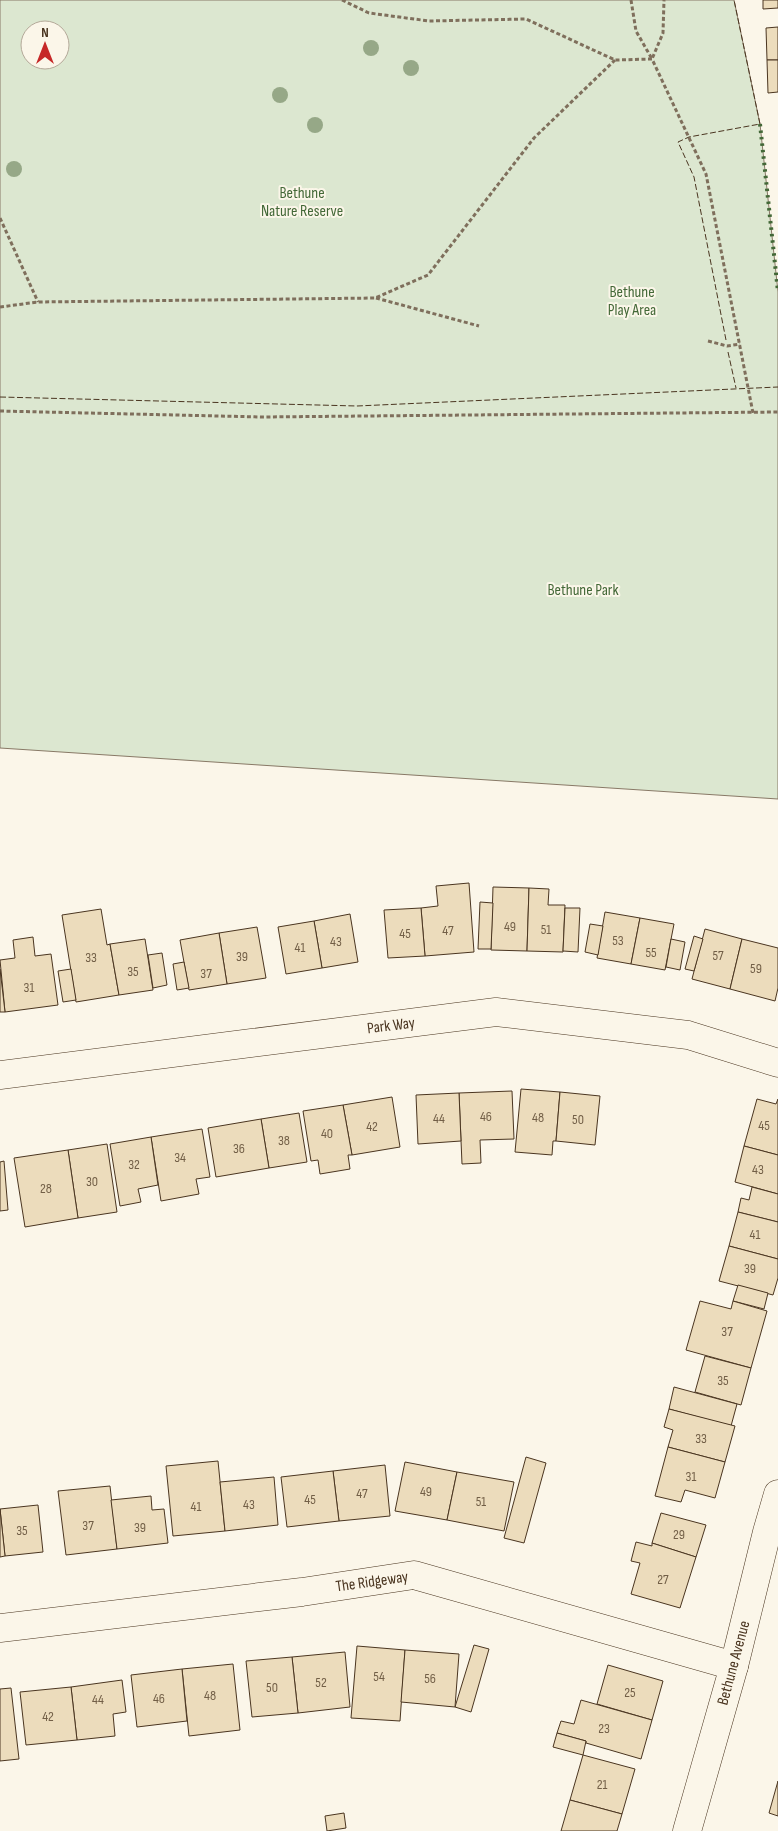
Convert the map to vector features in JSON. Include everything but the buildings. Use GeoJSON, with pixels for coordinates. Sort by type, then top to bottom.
{"type":"FeatureCollection","features":[{"type":"Feature","properties":{"kind":"street","name":"Park Way"},"geometry":{"type":"LineString","coordinates":[[0,1075],[496,1012],[688,1035],[778,1063]]}},
{"type":"Feature","properties":{"kind":"street","name":"Bethune Avenue"},"geometry":{"type":"LineString","coordinates":[[688,1831],[734,1666],[778,1494]]}},
{"type":"Feature","properties":{"kind":"street","name":"The Ridgeway"},"geometry":{"type":"LineString","coordinates":[[0,1628],[292,1593],[414,1575],[734,1666]]}},
{"type":"Feature","properties":{"kind":"path"},"geometry":{"type":"LineString","coordinates":[[342,0],[368,13],[429,21],[526,19],[615,60],[652,59]]}},
{"type":"Feature","properties":{"kind":"path"},"geometry":{"type":"LineString","coordinates":[[631,0],[636,31],[652,59],[706,174],[753,413]]}},
{"type":"Feature","properties":{"kind":"path"},"geometry":{"type":"LineString","coordinates":[[652,59],[663,33],[664,0]]}},
{"type":"Feature","properties":{"kind":"path"},"geometry":{"type":"LineString","coordinates":[[375,298],[428,275],[534,138],[615,60]]}},
{"type":"Feature","properties":{"kind":"path"},"geometry":{"type":"LineString","coordinates":[[0,218],[38,302]]}},
{"type":"Feature","properties":{"kind":"path"},"geometry":{"type":"LineString","coordinates":[[0,307],[38,302],[375,298],[479,326]]}},
{"type":"Feature","properties":{"kind":"path"},"geometry":{"type":"LineString","coordinates":[[708,341],[727,346],[740,344]]}},
{"type":"Feature","properties":{"kind":"path"},"geometry":{"type":"LineString","coordinates":[[0,410],[262,417],[778,412]]}},
{"type":"Feature","properties":{"kind":"green space"},"geometry":{"type":"Polygon","coordinates":[[[0,0],[734,0],[760,124],[778,292],[778,799],[0,748],[0,0]]]}},
{"type":"Feature","properties":{"kind":"hedge"},"geometry":{"type":"LineString","coordinates":[[760,124],[778,292]]}},
{"type":"Feature","properties":{"kind":"fence"},"geometry":{"type":"LineString","coordinates":[[726,340],[694,177],[678,142],[689,137],[760,124],[734,0]]}},
{"type":"Feature","properties":{"kind":"fence"},"geometry":{"type":"LineString","coordinates":[[728,352],[736,388]]}},
{"type":"Feature","properties":{"kind":"fence"},"geometry":{"type":"LineString","coordinates":[[0,397],[357,406],[778,387]]}},
{"type":"Feature","properties":{"kind":"park label","name":"Bethune Nature Reserve"},"geometry":{"type":"Point","coordinates":[302,202]}},
{"type":"Feature","properties":{"kind":"park label","name":"Bethune Play Area"},"geometry":{"type":"Point","coordinates":[632,301]}},
{"type":"Feature","properties":{"kind":"park label","name":"Bethune Park"},"geometry":{"type":"Point","coordinates":[583,590]}}]}
